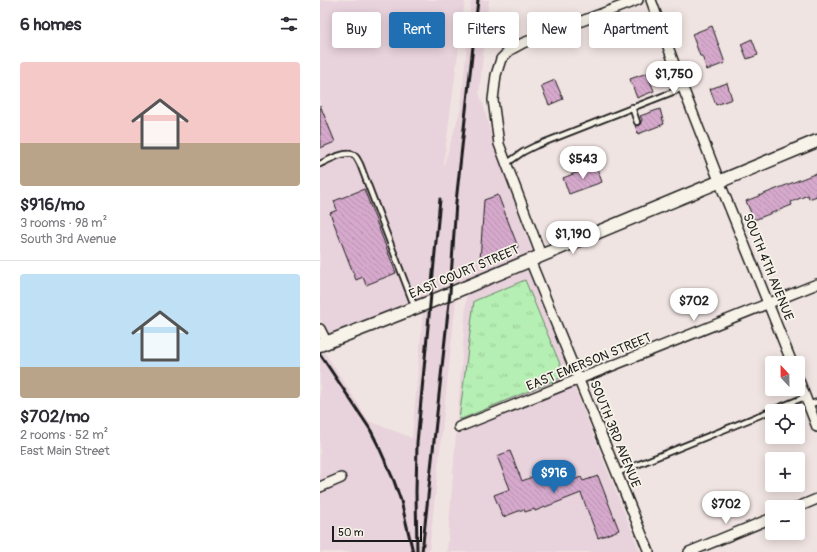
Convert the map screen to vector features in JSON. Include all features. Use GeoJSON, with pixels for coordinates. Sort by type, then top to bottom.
{"type":"FeatureCollection","features":[{"type":"Feature","properties":{"kind":"street","name":"SOUTH 3RD AVENUE"},"geometry":{"type":"LineString","coordinates":[[638,0],[523,43],[510,50],[501,59],[496,75],[493,100],[499,144],[535,257],[579,380],[648,552]]}},
{"type":"Feature","properties":{"kind":"street","name":"SOUTH 4TH AVENUE"},"geometry":{"type":"LineString","coordinates":[[651,0],[683,88],[789,356]]}},
{"type":"Feature","properties":{"kind":"street","name":"EAST COURT STREET"},"geometry":{"type":"LineString","coordinates":[[323,344],[415,308],[817,141]]}},
{"type":"Feature","properties":{"kind":"street","name":"EAST EMERSON STREET"},"geometry":{"type":"LineString","coordinates":[[459,427],[817,284]]}},
{"type":"Feature","properties":{"kind":"street"},"geometry":{"type":"LineString","coordinates":[[320,329],[323,344]]}},
{"type":"Feature","properties":{"kind":"street"},"geometry":{"type":"LineString","coordinates":[[805,391],[810,401],[817,427]]}},
{"type":"Feature","properties":{"kind":"street"},"geometry":{"type":"LineString","coordinates":[[320,486],[341,478]]}},
{"type":"Feature","properties":{"kind":"street"},"geometry":{"type":"LineString","coordinates":[[805,504],[817,499]]}},
{"type":"Feature","properties":{"kind":"street"},"geometry":{"type":"LineString","coordinates":[[689,552],[765,521]]}},
{"type":"Feature","properties":{"kind":"lane"},"geometry":{"type":"LineString","coordinates":[[506,164],[523,152],[535,146],[683,88]]}},
{"type":"Feature","properties":{"kind":"lane"},"geometry":{"type":"LineString","coordinates":[[632,107],[637,122]]}},
{"type":"Feature","properties":{"kind":"lane"},"geometry":{"type":"LineString","coordinates":[[320,164],[343,154],[355,156],[360,164],[415,308]]}},
{"type":"Feature","properties":{"kind":"lane"},"geometry":{"type":"LineString","coordinates":[[617,473],[810,401]]}},
{"type":"Feature","properties":{"kind":"shaded area"},"geometry":{"type":"Polygon","coordinates":[[[320,0],[465,0],[463,12],[453,12],[453,48],[459,48],[443,168],[461,108],[467,48],[484,48],[479,93],[495,149],[533,254],[460,285],[457,282],[427,295],[427,300],[328,336],[320,318],[320,0]]]}},
{"type":"Feature","properties":{"kind":"shaded area"},"geometry":{"type":"Polygon","coordinates":[[[471,0],[489,0],[488,12],[470,12],[471,0]]]}},
{"type":"Feature","properties":{"kind":"shaded area"},"geometry":{"type":"Polygon","coordinates":[[[526,266],[640,552],[447,552],[467,292],[526,266]]]}},
{"type":"Feature","properties":{"kind":"shaded area"},"geometry":{"type":"Polygon","coordinates":[[[456,300],[429,552],[320,552],[320,357],[324,351],[369,421],[412,438],[423,311],[456,300]]]}},
{"type":"Feature","properties":{"kind":"green space"},"geometry":{"type":"Polygon","coordinates":[[[525,280],[565,376],[459,420],[474,301],[525,280]]]}},
{"type":"Feature","properties":{"kind":"building"},"geometry":{"type":"Polygon","coordinates":[[[712,26],[725,63],[707,70],[692,34],[712,26]]]}},
{"type":"Feature","properties":{"kind":"building"},"geometry":{"type":"Polygon","coordinates":[[[752,39],[758,55],[747,59],[741,44],[752,39]]]}},
{"type":"Feature","properties":{"kind":"building"},"geometry":{"type":"Polygon","coordinates":[[[647,73],[654,91],[637,98],[630,79],[647,73]]]}},
{"type":"Feature","properties":{"kind":"building"},"geometry":{"type":"Polygon","coordinates":[[[555,80],[563,99],[549,105],[541,86],[555,80]]]}},
{"type":"Feature","properties":{"kind":"building"},"geometry":{"type":"Polygon","coordinates":[[[727,83],[732,99],[716,105],[710,89],[727,83]]]}},
{"type":"Feature","properties":{"kind":"building"},"geometry":{"type":"Polygon","coordinates":[[[320,105],[335,142],[320,148],[320,105]]]}},
{"type":"Feature","properties":{"kind":"building"},"geometry":{"type":"Polygon","coordinates":[[[660,109],[664,124],[638,134],[635,125],[638,126],[640,124],[642,120],[640,116],[660,109]]]}},
{"type":"Feature","properties":{"kind":"building"},"geometry":{"type":"Polygon","coordinates":[[[596,165],[602,182],[569,194],[563,178],[596,165]]]}},
{"type":"Feature","properties":{"kind":"building"},"geometry":{"type":"Polygon","coordinates":[[[817,173],[817,196],[809,199],[808,195],[791,202],[792,205],[754,220],[746,201],[817,173]]]}},
{"type":"Feature","properties":{"kind":"building"},"geometry":{"type":"Polygon","coordinates":[[[364,189],[396,273],[366,285],[363,277],[356,280],[330,213],[337,210],[334,201],[364,189]]]}},
{"type":"Feature","properties":{"kind":"building"},"geometry":{"type":"Polygon","coordinates":[[[498,195],[518,247],[480,261],[484,200],[498,195]]]}},
{"type":"Feature","properties":{"kind":"building"},"geometry":{"type":"Polygon","coordinates":[[[510,451],[522,481],[567,463],[573,480],[581,477],[583,481],[598,476],[619,530],[598,538],[581,493],[535,511],[534,509],[525,512],[524,509],[503,517],[494,495],[510,489],[497,456],[510,451]]]}},
{"type":"Feature","properties":{"kind":"railway"},"geometry":{"type":"LineString","coordinates":[[422,552],[450,293],[456,202],[478,0]]}},
{"type":"Feature","properties":{"kind":"railway"},"geometry":{"type":"LineString","coordinates":[[417,552],[417,443],[440,199]]}},
{"type":"Feature","properties":{"kind":"railway"},"geometry":{"type":"LineString","coordinates":[[320,354],[370,429],[378,445],[401,501],[413,552]]}}]}
